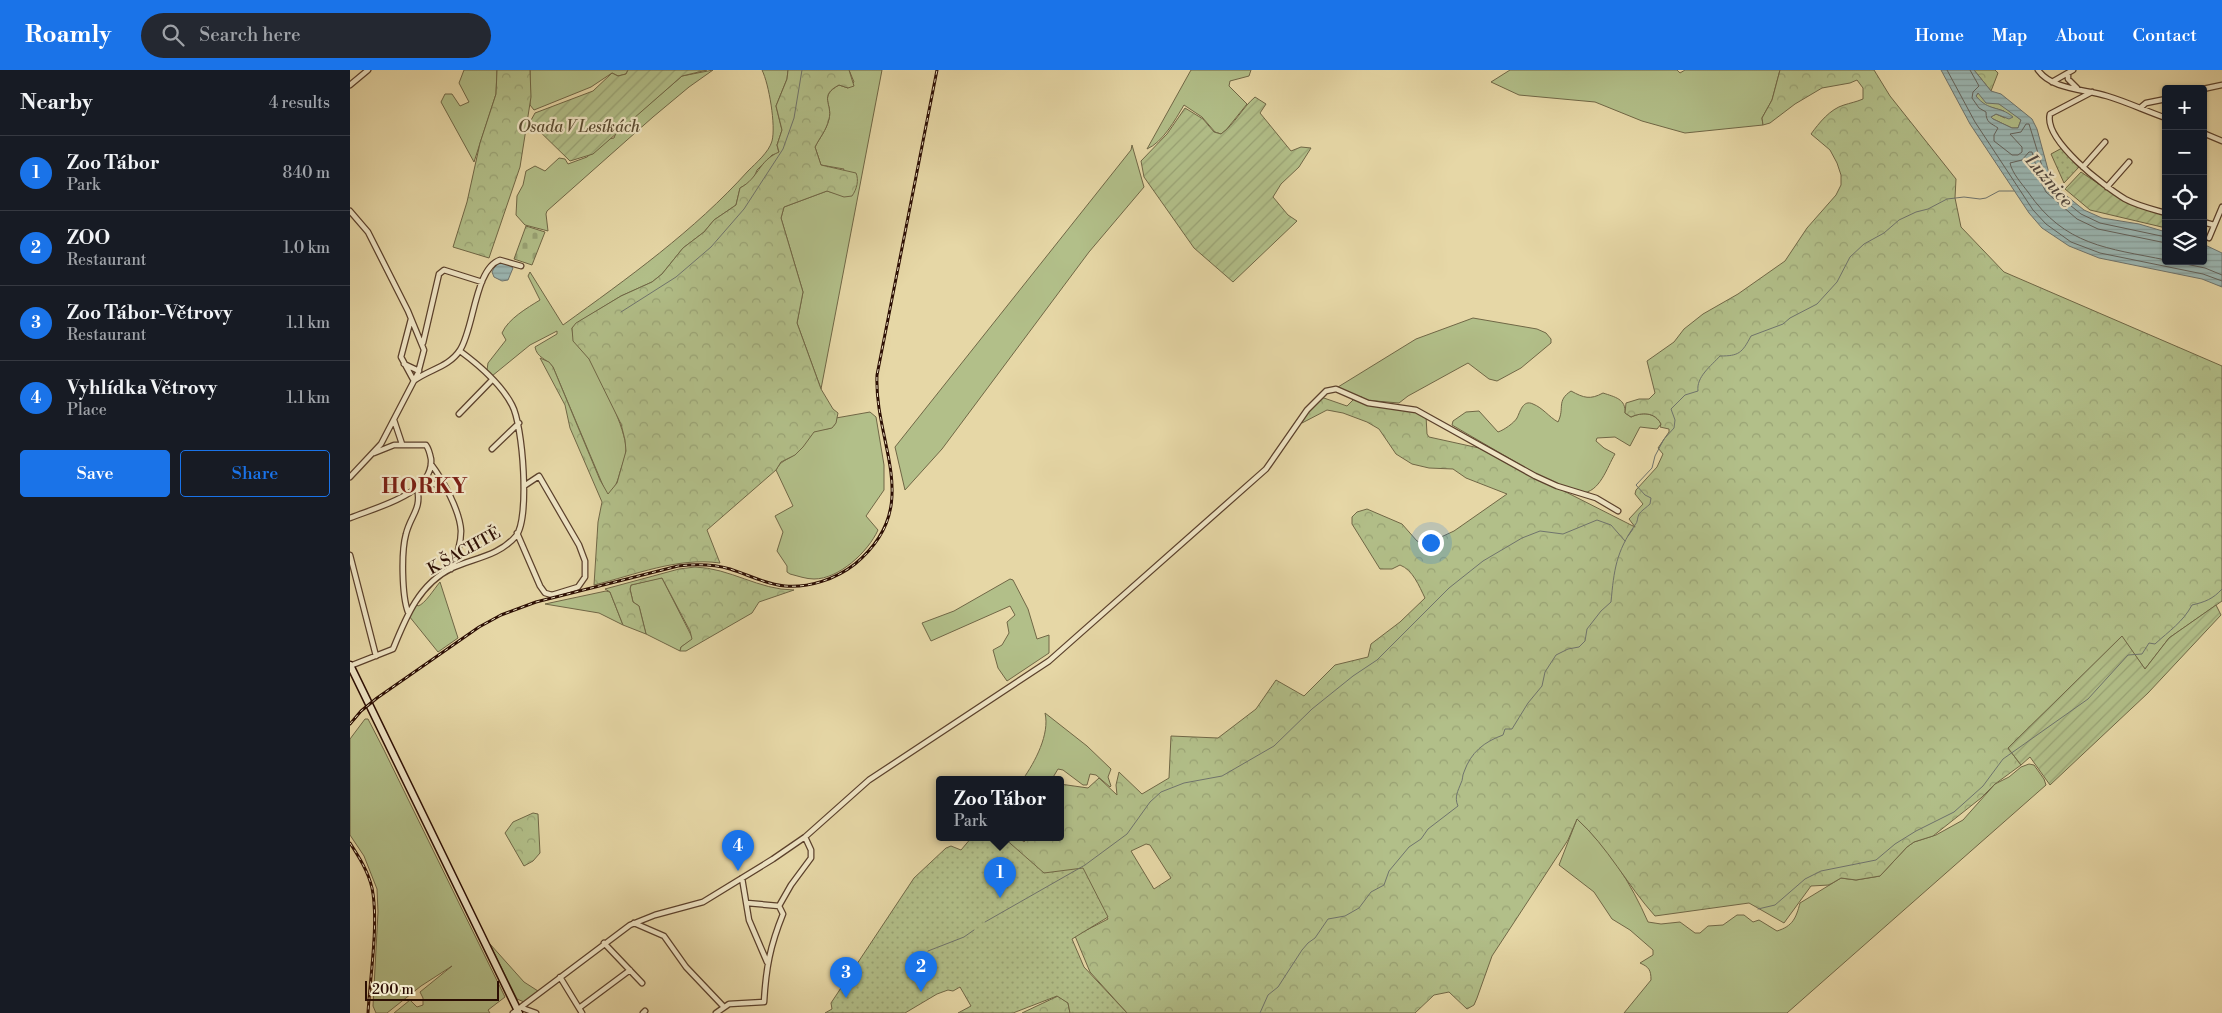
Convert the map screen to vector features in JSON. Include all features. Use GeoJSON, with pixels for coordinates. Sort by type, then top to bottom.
{"type":"FeatureCollection","features":[{"type":"Feature","properties":{"kind":"street"},"geometry":{"type":"LineString","coordinates":[[350,84],[368,70]]}},
{"type":"Feature","properties":{"kind":"street"},"geometry":{"type":"LineString","coordinates":[[2038,70],[2045,78],[2052,82],[2092,92],[2162,116]]}},
{"type":"Feature","properties":{"kind":"street"},"geometry":{"type":"LineString","coordinates":[[2052,82],[2073,70]]}},
{"type":"Feature","properties":{"kind":"street"},"geometry":{"type":"LineString","coordinates":[[2068,73],[2068,79],[2077,88]]}},
{"type":"Feature","properties":{"kind":"street"},"geometry":{"type":"LineString","coordinates":[[2207,88],[2222,85]]}},
{"type":"Feature","properties":{"kind":"street"},"geometry":{"type":"LineString","coordinates":[[2092,92],[2053,111],[2049,117],[2050,126],[2067,151],[2107,186],[2136,204],[2162,212]]}},
{"type":"Feature","properties":{"kind":"street"},"geometry":{"type":"LineString","coordinates":[[2140,108],[2162,99]]}},
{"type":"Feature","properties":{"kind":"street"},"geometry":{"type":"LineString","coordinates":[[2207,135],[2222,141]]}},
{"type":"Feature","properties":{"kind":"street"},"geometry":{"type":"LineString","coordinates":[[2084,167],[2105,142]]}},
{"type":"Feature","properties":{"kind":"street"},"geometry":{"type":"LineString","coordinates":[[2107,186],[2129,162]]}},
{"type":"Feature","properties":{"kind":"street"},"geometry":{"type":"LineString","coordinates":[[2209,238],[2222,207]]}},
{"type":"Feature","properties":{"kind":"street"},"geometry":{"type":"LineString","coordinates":[[350,211],[368,232],[423,343]]}},
{"type":"Feature","properties":{"kind":"street"},"geometry":{"type":"LineString","coordinates":[[2207,223],[2214,225]]}},
{"type":"Feature","properties":{"kind":"street"},"geometry":{"type":"LineString","coordinates":[[414,381],[435,371],[460,351],[466,338],[482,282],[488,268],[498,260],[521,266]]}},
{"type":"Feature","properties":{"kind":"street"},"geometry":{"type":"LineString","coordinates":[[350,477],[381,444],[419,371],[423,355],[423,343],[439,274],[444,270],[482,282]]}},
{"type":"Feature","properties":{"kind":"street"},"geometry":{"type":"LineString","coordinates":[[411,319],[402,354],[404,364],[414,381]]}},
{"type":"Feature","properties":{"kind":"street","name":"K ŠACHTĚ"},"geometry":{"type":"LineString","coordinates":[[350,666],[393,649],[408,612],[425,588],[451,569],[499,550],[518,533],[523,509],[524,486],[519,423],[512,405],[492,380],[460,351]]}},
{"type":"Feature","properties":{"kind":"street"},"geometry":{"type":"LineString","coordinates":[[404,364],[419,371]]}},
{"type":"Feature","properties":{"kind":"street"},"geometry":{"type":"LineString","coordinates":[[459,414],[492,380]]}},
{"type":"Feature","properties":{"kind":"street"},"geometry":{"type":"LineString","coordinates":[[518,1011],[604,943],[634,923],[655,915],[703,902],[805,837],[869,780],[1054,657],[1266,469],[1308,410],[1326,391],[1336,389],[1368,403],[1409,408],[1420,412],[1540,479],[1596,498],[1618,511]]}},
{"type":"Feature","properties":{"kind":"street"},"geometry":{"type":"LineString","coordinates":[[394,418],[402,444]]}},
{"type":"Feature","properties":{"kind":"street"},"geometry":{"type":"LineString","coordinates":[[492,449],[519,423]]}},
{"type":"Feature","properties":{"kind":"street"},"geometry":{"type":"LineString","coordinates":[[372,454],[391,446],[402,444],[427,446],[431,464],[444,485],[461,530],[460,543],[451,569]]}},
{"type":"Feature","properties":{"kind":"street"},"geometry":{"type":"LineString","coordinates":[[350,518],[388,504],[422,483],[429,473],[431,464]]}},
{"type":"Feature","properties":{"kind":"street"},"geometry":{"type":"LineString","coordinates":[[518,533],[540,586],[545,593],[556,594],[580,585],[585,577],[584,561],[579,545],[539,476],[524,486]]}},
{"type":"Feature","properties":{"kind":"street"},"geometry":{"type":"LineString","coordinates":[[422,483],[444,485]]}},
{"type":"Feature","properties":{"kind":"street"},"geometry":{"type":"LineString","coordinates":[[408,612],[404,589],[404,551],[406,533],[419,506],[417,486]]}},
{"type":"Feature","properties":{"kind":"street"},"geometry":{"type":"LineString","coordinates":[[350,555],[376,656]]}},
{"type":"Feature","properties":{"kind":"street"},"geometry":{"type":"LineString","coordinates":[[350,666],[518,1011]]}},
{"type":"Feature","properties":{"kind":"street"},"geometry":{"type":"LineString","coordinates":[[779,906],[791,885],[811,858],[812,850],[805,837]]}},
{"type":"Feature","properties":{"kind":"street"},"geometry":{"type":"LineString","coordinates":[[742,878],[751,928],[767,964]]}},
{"type":"Feature","properties":{"kind":"street"},"geometry":{"type":"LineString","coordinates":[[747,902],[779,906]]}},
{"type":"Feature","properties":{"kind":"street"},"geometry":{"type":"LineString","coordinates":[[716,1013],[723,1006],[732,1003],[764,1002],[767,964],[775,931],[783,914],[779,906]]}},
{"type":"Feature","properties":{"kind":"street"},"geometry":{"type":"LineString","coordinates":[[634,923],[664,936],[686,967],[723,1006]]}},
{"type":"Feature","properties":{"kind":"street"},"geometry":{"type":"LineString","coordinates":[[604,943],[642,983]]}},
{"type":"Feature","properties":{"kind":"street"},"geometry":{"type":"LineString","coordinates":[[560,977],[581,1011],[630,970]]}},
{"type":"Feature","properties":{"kind":"street"},"geometry":{"type":"LineString","coordinates":[[518,1011],[536,1013]]}},
{"type":"Feature","properties":{"kind":"green space"},"geometry":{"type":"Polygon","coordinates":[[[464,70],[497,70],[496,94],[474,162],[441,102],[445,94],[452,94],[460,106],[469,102],[459,83],[464,70]]]}},
{"type":"Feature","properties":{"kind":"green space"},"geometry":{"type":"Polygon","coordinates":[[[497,70],[530,70],[531,97],[520,167],[489,258],[453,247],[467,202],[480,143],[496,94],[497,70]]]}},
{"type":"Feature","properties":{"kind":"green space"},"geometry":{"type":"Polygon","coordinates":[[[530,70],[628,70],[626,74],[618,76],[612,73],[591,87],[534,110],[530,105],[530,70]]]}},
{"type":"Feature","properties":{"kind":"green space","name":"Osada V Lesíkách"},"geometry":{"type":"Polygon","coordinates":[[[628,70],[707,70],[682,76],[593,154],[570,161],[530,122],[535,113],[593,91],[612,73],[618,76],[626,74],[628,70]]]}},
{"type":"Feature","properties":{"kind":"green space"},"geometry":{"type":"Polygon","coordinates":[[[713,70],[653,117],[547,211],[548,231],[525,225],[516,215],[517,196],[523,185],[526,171],[535,166],[545,171],[559,158],[565,159],[568,164],[587,157],[608,139],[614,138],[616,133],[682,76],[713,70]]]}},
{"type":"Feature","properties":{"kind":"green space"},"geometry":{"type":"Polygon","coordinates":[[[762,70],[788,70],[787,79],[776,106],[782,130],[777,145],[779,153],[772,155],[757,170],[753,180],[740,188],[736,205],[714,220],[704,232],[683,248],[662,274],[652,282],[621,296],[572,328],[576,343],[590,360],[600,378],[618,417],[625,440],[625,455],[618,478],[614,488],[607,495],[553,367],[536,351],[535,347],[557,334],[557,331],[530,345],[492,376],[487,370],[488,363],[506,340],[502,333],[509,323],[518,314],[540,300],[528,276],[530,272],[563,325],[683,234],[762,157],[772,141],[773,126],[769,95],[762,70]]]}},
{"type":"Feature","properties":{"kind":"green space"},"geometry":{"type":"Polygon","coordinates":[[[788,70],[849,70],[854,86],[848,88],[839,85],[829,93],[829,119],[815,147],[821,165],[856,173],[857,182],[854,193],[852,196],[844,197],[827,191],[784,207],[781,218],[803,292],[797,323],[821,389],[833,409],[838,413],[836,423],[832,428],[814,432],[795,455],[781,462],[776,470],[707,530],[720,563],[688,562],[656,568],[594,585],[598,522],[602,502],[570,428],[565,405],[540,358],[549,362],[553,367],[600,480],[608,494],[617,483],[626,451],[625,440],[621,424],[589,359],[573,341],[572,328],[576,323],[621,296],[652,282],[662,274],[683,248],[704,232],[714,220],[736,205],[740,188],[751,179],[767,160],[779,152],[777,145],[782,130],[776,106],[787,79],[788,70]]]}},
{"type":"Feature","properties":{"kind":"green space"},"geometry":{"type":"Polygon","coordinates":[[[849,70],[882,70],[821,389],[797,323],[803,292],[781,218],[784,207],[827,191],[834,193],[844,169],[821,165],[815,147],[829,119],[829,93],[839,85],[848,88],[854,82],[849,70]]]}},
{"type":"Feature","properties":{"kind":"green space"},"geometry":{"type":"Polygon","coordinates":[[[1191,70],[1251,70],[1249,76],[1230,81],[1229,86],[1247,104],[1221,134],[1215,132],[1202,117],[1184,105],[1173,124],[1163,136],[1147,149],[1191,70]]]}},
{"type":"Feature","properties":{"kind":"green space"},"geometry":{"type":"Polygon","coordinates":[[[1510,70],[1677,70],[1680,73],[1685,70],[1780,70],[1772,100],[1762,118],[1763,125],[1685,133],[1642,121],[1595,102],[1519,95],[1491,82],[1510,70]]]}},
{"type":"Feature","properties":{"kind":"green space"},"geometry":{"type":"Polygon","coordinates":[[[1780,70],[1874,70],[1890,96],[1956,179],[1955,198],[1961,227],[2004,272],[2222,366],[2222,601],[2169,638],[2145,669],[2122,637],[2008,748],[2021,765],[1995,784],[1981,798],[1933,836],[1914,842],[1907,847],[1880,876],[1856,880],[1841,878],[1829,885],[1811,886],[1784,923],[1749,903],[1655,916],[1608,854],[1577,819],[1568,840],[1492,956],[1474,1005],[1467,1009],[1449,992],[1434,995],[1415,1013],[1127,1013],[1090,972],[1075,936],[1108,919],[1087,879],[985,893],[1026,869],[1006,841],[1064,841],[1064,785],[1088,788],[1099,778],[1117,795],[1116,785],[1119,772],[1142,794],[1169,778],[1171,736],[1218,738],[1256,709],[1276,680],[1304,696],[1335,665],[1368,657],[1371,644],[1400,622],[1425,598],[1415,579],[1405,567],[1400,565],[1392,569],[1380,569],[1352,524],[1352,517],[1357,512],[1367,509],[1402,524],[1417,541],[1426,544],[1454,531],[1507,494],[1466,478],[1453,469],[1429,468],[1412,464],[1396,454],[1379,429],[1367,422],[1343,413],[1327,410],[1302,423],[1305,415],[1321,397],[1347,406],[1354,399],[1410,410],[1426,416],[1427,434],[1429,437],[1479,448],[1635,527],[1629,519],[1643,504],[1635,494],[1636,490],[1657,467],[1663,454],[1658,448],[1669,432],[1669,429],[1660,427],[1661,424],[1652,415],[1639,414],[1631,417],[1625,413],[1626,403],[1639,399],[1649,399],[1655,393],[1647,361],[1674,342],[1684,329],[1703,314],[1738,294],[1785,261],[1807,228],[1836,195],[1841,185],[1841,175],[1830,150],[1811,134],[1821,121],[1834,110],[1863,99],[1863,88],[1857,80],[1822,88],[1795,104],[1770,123],[1763,125],[1762,118],[1772,100],[1780,70]],[[1146,844],[1131,851],[1154,889],[1171,878],[1150,845],[1146,844]]]}},
{"type":"Feature","properties":{"kind":"green space"},"geometry":{"type":"Polygon","coordinates":[[[1974,70],[1995,70],[1998,73],[1991,91],[1974,70]]]}},
{"type":"Feature","properties":{"kind":"green space"},"geometry":{"type":"Polygon","coordinates":[[[1978,93],[2005,107],[2021,120],[2018,128],[2012,128],[1993,119],[1991,117],[1996,114],[2005,118],[2004,111],[1983,105],[1976,96],[1978,93]]]}},
{"type":"Feature","properties":{"kind":"green space"},"geometry":{"type":"Polygon","coordinates":[[[1255,97],[1266,104],[1260,113],[1291,151],[1301,147],[1311,148],[1299,167],[1281,184],[1273,197],[1288,215],[1297,221],[1233,282],[1194,248],[1144,177],[1141,161],[1167,134],[1185,108],[1203,119],[1214,132],[1221,134],[1255,97]]]}},
{"type":"Feature","properties":{"kind":"green space"},"geometry":{"type":"Polygon","coordinates":[[[1132,145],[1144,187],[1089,252],[942,449],[905,490],[895,447],[1131,150],[1132,145]]]}},
{"type":"Feature","properties":{"kind":"green space"},"geometry":{"type":"Polygon","coordinates":[[[2062,148],[2079,167],[2064,183],[2051,154],[2062,148]]]}},
{"type":"Feature","properties":{"kind":"green space"},"geometry":{"type":"Polygon","coordinates":[[[2081,172],[2127,203],[2162,215],[2162,227],[2090,210],[2065,189],[2081,172]]]}},
{"type":"Feature","properties":{"kind":"green space"},"geometry":{"type":"Polygon","coordinates":[[[526,226],[545,232],[532,265],[514,259],[526,226]]]}},
{"type":"Feature","properties":{"kind":"green space"},"geometry":{"type":"Polygon","coordinates":[[[1473,318],[1537,329],[1546,333],[1551,339],[1551,343],[1521,368],[1497,381],[1489,379],[1468,363],[1408,396],[1399,403],[1364,400],[1362,397],[1354,396],[1338,387],[1416,339],[1473,318]]]}},
{"type":"Feature","properties":{"kind":"green space"},"geometry":{"type":"Polygon","coordinates":[[[1571,391],[1587,397],[1594,397],[1603,393],[1612,396],[1622,402],[1625,413],[1631,417],[1639,414],[1648,414],[1655,417],[1661,424],[1657,429],[1640,427],[1630,446],[1615,437],[1597,438],[1596,441],[1615,454],[1598,484],[1588,492],[1581,493],[1543,478],[1452,425],[1453,421],[1466,412],[1479,411],[1498,432],[1514,422],[1522,407],[1527,403],[1540,408],[1558,422],[1562,402],[1571,391]]]}},
{"type":"Feature","properties":{"kind":"green space"},"geometry":{"type":"Polygon","coordinates":[[[870,412],[876,417],[884,465],[884,490],[866,516],[878,530],[867,547],[852,563],[833,574],[824,578],[814,579],[790,574],[787,572],[787,566],[777,551],[783,532],[775,516],[793,506],[776,470],[782,463],[797,453],[812,433],[831,428],[836,418],[870,412]]]}},
{"type":"Feature","properties":{"kind":"green space"},"geometry":{"type":"Polygon","coordinates":[[[695,567],[720,571],[769,587],[794,590],[759,602],[752,613],[686,651],[680,651],[681,647],[692,639],[690,631],[662,578],[631,585],[633,602],[639,606],[646,634],[623,625],[610,592],[605,589],[679,569],[695,567]]]}},
{"type":"Feature","properties":{"kind":"green space"},"geometry":{"type":"Polygon","coordinates":[[[662,578],[693,639],[681,647],[680,651],[646,634],[639,606],[633,602],[631,585],[662,578]]]}},
{"type":"Feature","properties":{"kind":"green space"},"geometry":{"type":"Polygon","coordinates":[[[1010,579],[1013,580],[1028,609],[1037,639],[1049,635],[1049,653],[1007,681],[998,668],[993,650],[1002,645],[1009,633],[1007,622],[1015,615],[1010,606],[931,641],[922,623],[954,611],[1010,579]]]}},
{"type":"Feature","properties":{"kind":"green space"},"geometry":{"type":"Polygon","coordinates":[[[440,582],[458,638],[438,652],[409,616],[416,604],[418,606],[424,602],[440,582]]]}},
{"type":"Feature","properties":{"kind":"green space"},"geometry":{"type":"Polygon","coordinates":[[[606,591],[610,592],[623,625],[599,613],[545,604],[606,591]]]}},
{"type":"Feature","properties":{"kind":"green space"},"geometry":{"type":"Polygon","coordinates":[[[2216,605],[2221,615],[2148,693],[2050,785],[2030,757],[2021,765],[2008,748],[2122,636],[2145,669],[2169,638],[2216,605]]]}},
{"type":"Feature","properties":{"kind":"green space"},"geometry":{"type":"Polygon","coordinates":[[[1045,713],[1087,746],[1111,769],[1108,777],[1110,787],[1096,775],[1090,774],[1087,785],[1083,785],[1063,770],[1058,769],[1054,776],[1025,776],[1037,756],[1043,739],[1046,721],[1045,713]]]}},
{"type":"Feature","properties":{"kind":"green space"},"geometry":{"type":"Polygon","coordinates":[[[365,719],[368,719],[384,750],[505,997],[488,1010],[490,1013],[394,1013],[410,1000],[417,1007],[423,1005],[423,998],[420,992],[452,966],[421,986],[387,1013],[376,1013],[373,1006],[378,912],[377,889],[364,856],[350,835],[350,739],[365,719]]]}},
{"type":"Feature","properties":{"kind":"green space"},"geometry":{"type":"Polygon","coordinates":[[[2029,764],[2034,765],[2046,785],[1787,1013],[1624,1013],[1651,980],[1649,969],[1640,963],[1653,955],[1653,950],[1630,930],[1612,919],[1594,892],[1559,865],[1577,819],[1599,841],[1618,866],[1648,922],[1661,924],[1680,922],[1695,933],[1700,933],[1708,926],[1723,925],[1737,915],[1744,915],[1753,922],[1759,920],[1777,931],[1787,927],[1793,921],[1800,903],[1841,878],[1856,880],[1880,876],[1907,847],[1914,842],[1936,835],[1963,820],[1995,784],[2029,764]]]}},
{"type":"Feature","properties":{"kind":"green space"},"geometry":{"type":"Polygon","coordinates":[[[533,813],[538,814],[540,853],[533,861],[524,866],[505,833],[513,822],[533,813]]]}},
{"type":"Feature","properties":{"kind":"green space"},"geometry":{"type":"Polygon","coordinates":[[[969,841],[1008,841],[1044,873],[1083,868],[1108,917],[1072,939],[1084,967],[1127,1013],[1070,1013],[1068,1003],[1057,996],[1013,1013],[958,1013],[971,1006],[960,987],[953,991],[948,990],[937,994],[905,1013],[825,1013],[832,1009],[831,1003],[914,878],[946,848],[951,846],[961,850],[969,841]]]}},
{"type":"Feature","properties":{"kind":"green space"},"geometry":{"type":"Polygon","coordinates":[[[490,944],[524,982],[538,991],[524,1002],[517,999],[490,944]]]}},
{"type":"Feature","properties":{"kind":"green space"},"geometry":{"type":"Polygon","coordinates":[[[1058,996],[1068,1003],[1070,1013],[1022,1013],[1058,996]]]}},
{"type":"Feature","properties":{"kind":"water","name":"Lužnice"},"geometry":{"type":"Polygon","coordinates":[[[1941,70],[1974,70],[1991,91],[2001,94],[2032,119],[2037,129],[2050,177],[2063,193],[2084,210],[2102,218],[2139,224],[2162,231],[2162,265],[2207,265],[2207,246],[2222,253],[2222,287],[2202,279],[2099,258],[2069,246],[2042,228],[2029,213],[1970,124],[1941,70]],[[1978,93],[1976,96],[1990,107],[2008,113],[2013,117],[2009,119],[1996,114],[1991,117],[1993,119],[2012,128],[2018,128],[2021,120],[1999,104],[1986,103],[1978,93]]]}},
{"type":"Feature","properties":{"kind":"water"},"geometry":{"type":"Polygon","coordinates":[[[497,262],[505,262],[513,268],[508,280],[502,281],[494,277],[492,272],[497,262]]]}},
{"type":"Feature","properties":{"kind":"waterway"},"geometry":{"type":"LineString","coordinates":[[621,312],[676,277],[711,247],[744,209],[783,149],[794,118],[802,70]]}},
{"type":"Feature","properties":{"kind":"waterway"},"geometry":{"type":"LineString","coordinates":[[1260,1013],[1268,995],[1278,987],[1302,950],[1315,938],[1328,919],[1345,916],[1359,908],[1371,892],[1384,885],[1389,871],[1409,847],[1421,839],[1428,829],[1458,806],[1456,797],[1462,782],[1463,773],[1474,753],[1490,741],[1503,735],[1505,729],[1512,729],[1528,703],[1542,686],[1545,672],[1556,655],[1568,649],[1579,647],[1585,641],[1587,629],[1611,602],[1615,571],[1620,553],[1637,523],[1639,514],[1650,504],[1651,498],[1645,495],[1636,485],[1652,468],[1655,456],[1664,439],[1674,428],[1675,420],[1671,409],[1685,395],[1698,391],[1699,381],[1702,376],[1720,356],[1736,354],[1742,350],[1751,336],[1783,324],[1790,318],[1817,304],[1837,282],[1850,257],[1864,244],[1884,233],[1899,220],[1928,209],[1947,199],[1964,197],[1980,199],[1999,191],[2014,191]]}},
{"type":"Feature","properties":{"kind":"waterway"},"geometry":{"type":"LineString","coordinates":[[985,922],[1085,865],[1127,834],[1150,802],[1161,792],[1184,783],[1222,776],[1274,746],[1312,709],[1353,676],[1377,660],[1449,588],[1483,561],[1522,538],[1540,531],[1563,534],[1597,520],[1611,525],[1625,541]]}},
{"type":"Feature","properties":{"kind":"waterway"},"geometry":{"type":"LineString","coordinates":[[1628,536],[1633,529]]}},
{"type":"Feature","properties":{"kind":"waterway"},"geometry":{"type":"LineString","coordinates":[[1758,909],[1775,905],[1805,879],[1821,871],[1876,860],[1895,844],[1916,831],[1954,812],[1983,786],[2003,759],[2088,699],[2128,655],[2142,654],[2149,643],[2155,644],[2180,621],[2192,605],[2209,600],[2222,589]]}},
{"type":"Feature","properties":{"kind":"waterway"},"geometry":{"type":"LineString","coordinates":[[928,951],[964,937],[974,930]]}},
{"type":"Feature","properties":{"kind":"railway"},"geometry":{"type":"LineString","coordinates":[[350,724],[361,711],[377,698],[479,627],[501,615],[536,602],[678,566],[691,565],[724,567],[778,585],[803,586],[831,578],[848,569],[876,542],[888,520],[892,497],[891,474],[878,401],[877,375],[937,70]]}},
{"type":"Feature","properties":{"kind":"railway"},"geometry":{"type":"LineString","coordinates":[[350,843],[368,876],[374,902],[375,917],[368,1013]]}},
{"type":"Feature","properties":{"kind":"place","name":"Vyhlídka Větrovy"},"geometry":{"type":"Point","coordinates":[738,871]}},
{"type":"Feature","properties":{"kind":"place","name":"Zoo Tábor"},"geometry":{"type":"Point","coordinates":[1000,898]}},
{"type":"Feature","properties":{"kind":"place","name":"ZOO"},"geometry":{"type":"Point","coordinates":[921,992]}},
{"type":"Feature","properties":{"kind":"place","name":"Zoo Tábor-Větrovy"},"geometry":{"type":"Point","coordinates":[846,998]}},
{"type":"Feature","properties":{"kind":"district","name":"HORKY"},"geometry":{"type":"Point","coordinates":[425,487]}}]}
